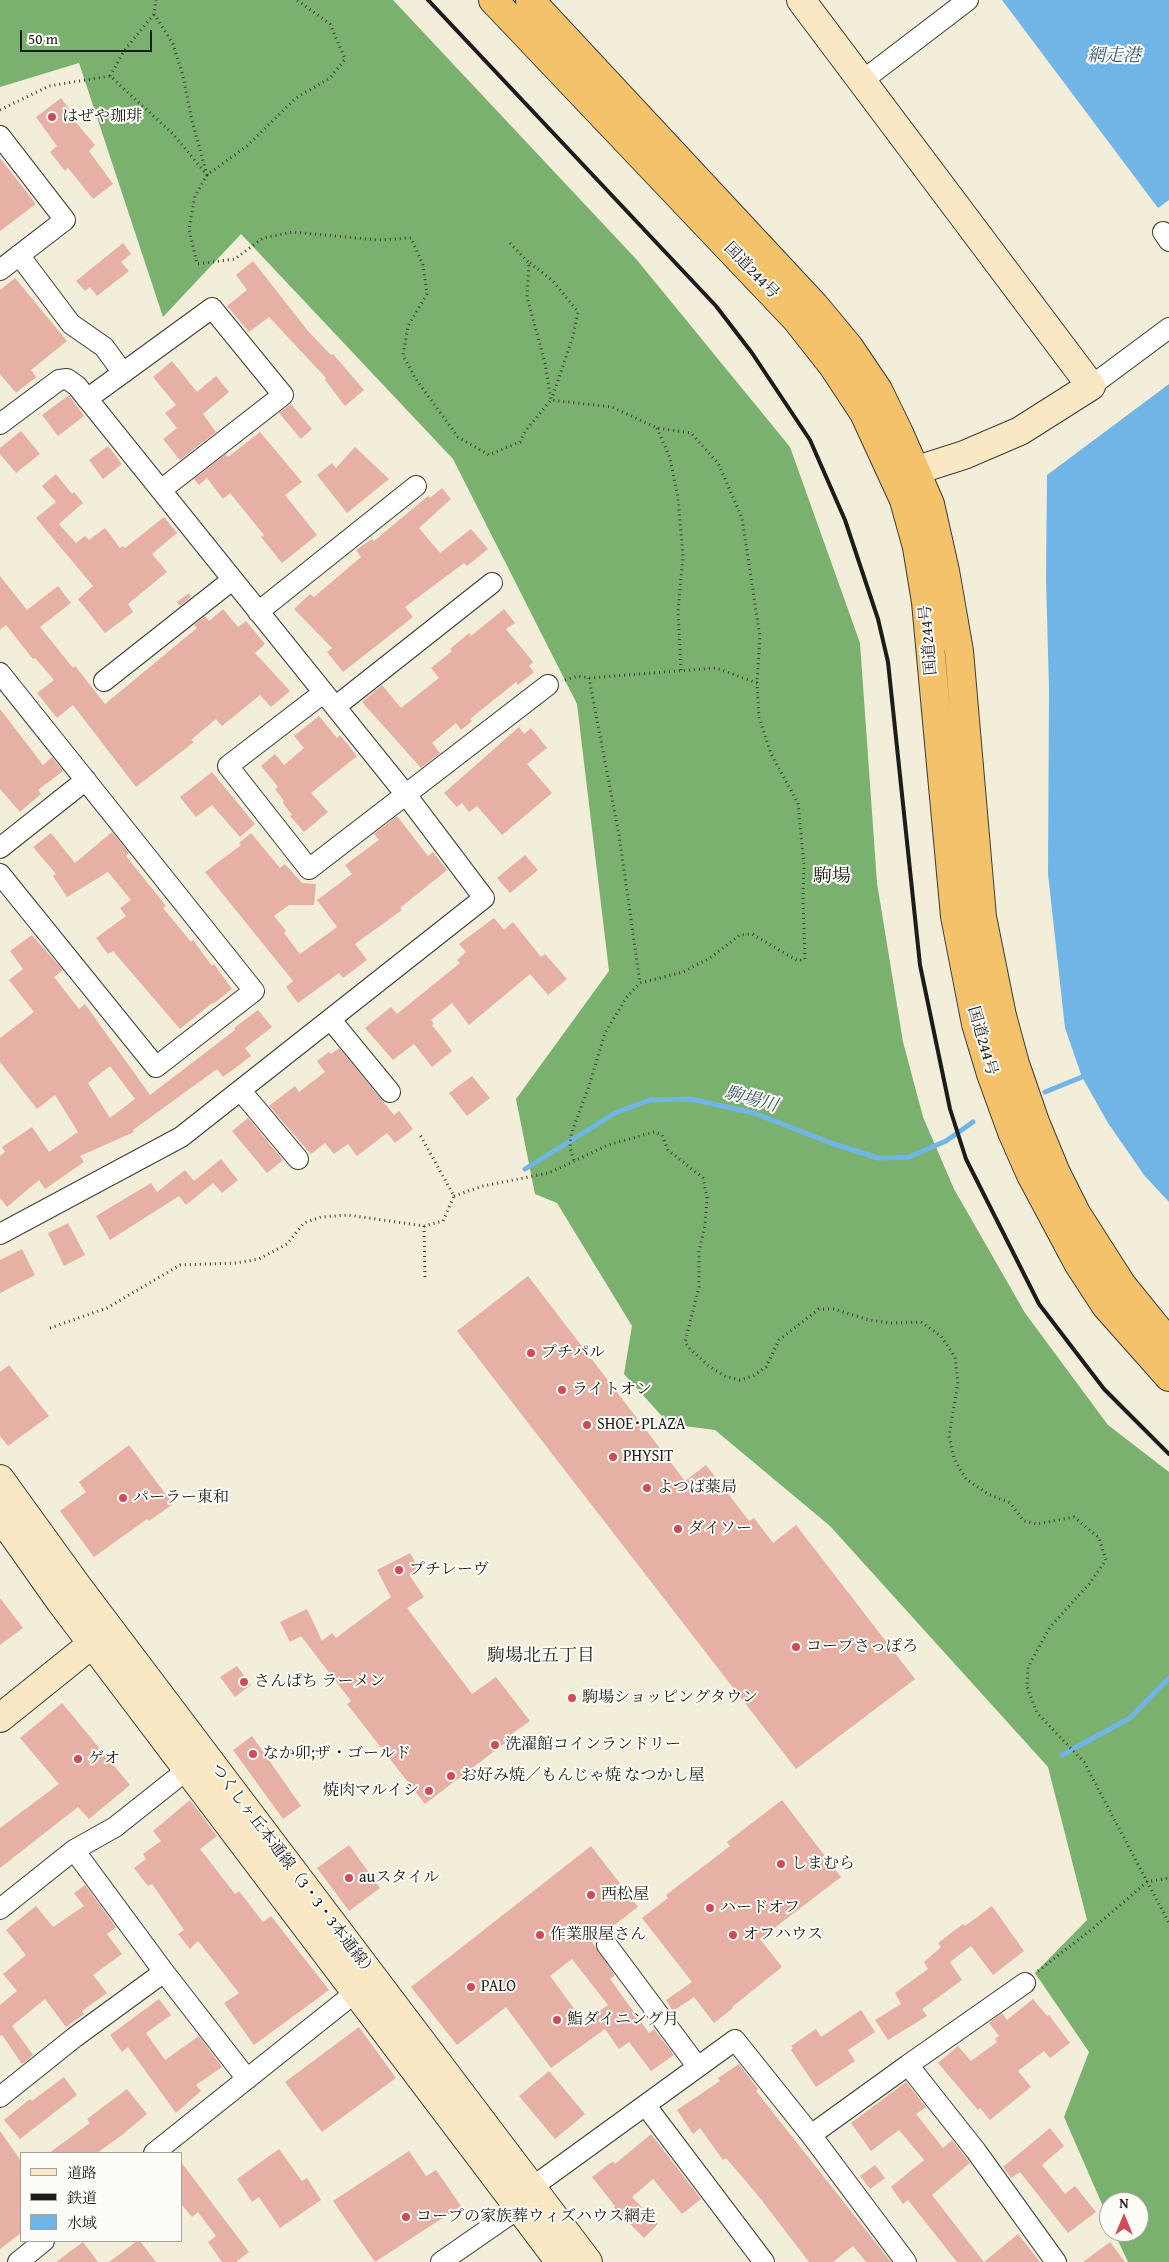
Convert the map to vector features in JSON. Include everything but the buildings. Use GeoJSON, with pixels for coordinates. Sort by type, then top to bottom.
{"type":"FeatureCollection","features":[{"type":"Feature","properties":{"kind":"highway","name":"国道244号"},"geometry":{"type":"LineString","coordinates":[[493,0],[796,319],[833,366],[864,413],[904,500],[917,548],[926,602],[955,916],[976,1024],[991,1074],[1012,1132],[1031,1175],[1078,1263],[1106,1306],[1169,1377]]}},
{"type":"Feature","properties":{"kind":"highway","name":"国道244号"},"geometry":{"type":"LineString","coordinates":[[530,0],[816,306],[878,390],[917,470],[930,504],[959,651],[982,917],[998,998],[1012,1054],[1035,1122],[1056,1173],[1076,1212],[1122,1284],[1169,1343]]}},
{"type":"Feature","properties":{"kind":"street"},"geometry":{"type":"LineString","coordinates":[[801,0],[1091,386]]}},
{"type":"Feature","properties":{"kind":"street"},"geometry":{"type":"LineString","coordinates":[[862,81],[968,0]]}},
{"type":"Feature","properties":{"kind":"street"},"geometry":{"type":"LineString","coordinates":[[0,136],[64,220],[0,270]]}},
{"type":"Feature","properties":{"kind":"street"},"geometry":{"type":"LineString","coordinates":[[19,255],[71,324],[104,347],[124,373]]}},
{"type":"Feature","properties":{"kind":"street"},"geometry":{"type":"LineString","coordinates":[[87,399],[212,308],[283,395],[161,490]]}},
{"type":"Feature","properties":{"kind":"street"},"geometry":{"type":"LineString","coordinates":[[917,470],[964,455],[1020,430],[1091,386],[1169,328]]}},
{"type":"Feature","properties":{"kind":"street"},"geometry":{"type":"LineString","coordinates":[[0,424],[59,380],[70,380],[407,796],[484,898],[241,1092],[181,1137],[0,1234]]}},
{"type":"Feature","properties":{"kind":"street"},"geometry":{"type":"LineString","coordinates":[[258,612],[416,486]]}},
{"type":"Feature","properties":{"kind":"street"},"geometry":{"type":"LineString","coordinates":[[104,682],[232,580]]}},
{"type":"Feature","properties":{"kind":"street"},"geometry":{"type":"LineString","coordinates":[[492,583],[329,700],[228,766],[309,869],[407,796],[548,685]]}},
{"type":"Feature","properties":{"kind":"street"},"geometry":{"type":"LineString","coordinates":[[0,673],[254,991],[156,1067],[0,874]]}},
{"type":"Feature","properties":{"kind":"street"},"geometry":{"type":"LineString","coordinates":[[0,848],[86,780]]}},
{"type":"Feature","properties":{"kind":"street"},"geometry":{"type":"LineString","coordinates":[[331,1020],[390,1092]]}},
{"type":"Feature","properties":{"kind":"street"},"geometry":{"type":"LineString","coordinates":[[241,1092],[298,1159]]}},
{"type":"Feature","properties":{"kind":"street","name":"つくしヶ丘本通線（3・3・3本通線）"},"geometry":{"type":"LineString","coordinates":[[0,1479],[7,1518],[102,1636],[525,2198],[588,2262]]}},
{"type":"Feature","properties":{"kind":"street"},"geometry":{"type":"LineString","coordinates":[[0,1718],[102,1636]]}},
{"type":"Feature","properties":{"kind":"street"},"geometry":{"type":"LineString","coordinates":[[0,1909],[74,1850],[115,1827],[195,1760]]}},
{"type":"Feature","properties":{"kind":"street"},"geometry":{"type":"LineString","coordinates":[[74,1850],[164,1972],[247,2079]]}},
{"type":"Feature","properties":{"kind":"street"},"geometry":{"type":"LineString","coordinates":[[606,1945],[697,2066]]}},
{"type":"Feature","properties":{"kind":"street"},"geometry":{"type":"LineString","coordinates":[[0,2097],[75,2037],[164,1972]]}},
{"type":"Feature","properties":{"kind":"street"},"geometry":{"type":"LineString","coordinates":[[811,2135],[1025,1983]]}},
{"type":"Feature","properties":{"kind":"street"},"geometry":{"type":"LineString","coordinates":[[155,2152],[365,1985]]}},
{"type":"Feature","properties":{"kind":"street"},"geometry":{"type":"LineString","coordinates":[[442,2262],[697,2066],[735,2040],[811,2135],[906,2262]]}},
{"type":"Feature","properties":{"kind":"street"},"geometry":{"type":"LineString","coordinates":[[908,2065],[976,2152],[1056,2262]]}},
{"type":"Feature","properties":{"kind":"street"},"geometry":{"type":"LineString","coordinates":[[646,2106],[764,2262]]}},
{"type":"Feature","properties":{"kind":"street","name":"つくしヶ丘本通線（3・3・3本通線）"},"geometry":{"type":"LineString","coordinates":[[525,2198],[560,2262]]}},
{"type":"Feature","properties":{"kind":"street"},"geometry":{"type":"LineString","coordinates":[[18,2262],[43,2242]]}},
{"type":"Feature","properties":{"kind":"path"},"geometry":{"type":"LineString","coordinates":[[110,76],[124,51],[154,14],[156,0]]}},
{"type":"Feature","properties":{"kind":"path"},"geometry":{"type":"LineString","coordinates":[[297,0],[330,24],[345,59],[330,78],[296,98],[247,146],[207,174],[194,196],[189,229],[197,264],[236,259],[263,238],[293,232],[377,240],[411,238],[423,265],[427,294],[408,326],[403,355],[415,378],[458,437],[489,455],[520,442],[526,430],[551,400],[573,336],[578,312],[553,281],[529,263],[510,243]]}},
{"type":"Feature","properties":{"kind":"path"},"geometry":{"type":"LineString","coordinates":[[154,14],[176,52],[207,174]]}},
{"type":"Feature","properties":{"kind":"path"},"geometry":{"type":"LineString","coordinates":[[110,76],[173,134],[207,174]]}},
{"type":"Feature","properties":{"kind":"path"},"geometry":{"type":"LineString","coordinates":[[0,110],[49,86],[110,76]]}},
{"type":"Feature","properties":{"kind":"path"},"geometry":{"type":"LineString","coordinates":[[529,263],[527,297],[545,363],[551,400]]}},
{"type":"Feature","properties":{"kind":"path"},"geometry":{"type":"LineString","coordinates":[[551,400],[612,407],[657,428],[691,433],[718,462],[742,518],[760,637],[757,683],[760,717],[771,754],[798,804],[804,865],[805,959],[798,961],[752,934],[740,935],[710,958],[683,972],[640,983],[626,998],[605,1033],[589,1086],[571,1134],[570,1148],[574,1160]]}},
{"type":"Feature","properties":{"kind":"path"},"geometry":{"type":"LineString","coordinates":[[657,428],[670,458],[678,498],[683,556],[678,611],[681,671]]}},
{"type":"Feature","properties":{"kind":"path"},"geometry":{"type":"LineString","coordinates":[[548,685],[578,676],[589,678],[716,668],[757,683]]}},
{"type":"Feature","properties":{"kind":"path"},"geometry":{"type":"LineString","coordinates":[[589,678],[620,835],[640,983]]}},
{"type":"Feature","properties":{"kind":"path"},"geometry":{"type":"LineString","coordinates":[[50,1328],[107,1308],[180,1265],[236,1263],[259,1259],[287,1244],[304,1223],[320,1217],[348,1215],[424,1226],[442,1221],[454,1196],[484,1186],[549,1173],[608,1145],[654,1132],[662,1135],[668,1150],[703,1178],[707,1198],[705,1225],[699,1252],[699,1288],[685,1342],[690,1349],[714,1370],[740,1380],[753,1376],[766,1366],[779,1340],[820,1309],[834,1309],[869,1320],[891,1323],[921,1322],[942,1336],[955,1357],[958,1382],[949,1436],[954,1459],[966,1479],[988,1494],[1010,1504],[1024,1521],[1037,1524],[1074,1517],[1099,1538],[1106,1560],[1090,1583],[1050,1627],[1028,1667],[1027,1687],[1035,1708],[1080,1757],[1169,1923]]}},
{"type":"Feature","properties":{"kind":"path"},"geometry":{"type":"LineString","coordinates":[[419,1133],[454,1196]]}},
{"type":"Feature","properties":{"kind":"path"},"geometry":{"type":"LineString","coordinates":[[424,1226],[424,1278]]}},
{"type":"Feature","properties":{"kind":"path"},"geometry":{"type":"LineString","coordinates":[[1025,1983],[1147,1882],[1169,1878]]}},
{"type":"Feature","properties":{"kind":"green space"},"geometry":{"type":"Polygon","coordinates":[[[0,0],[393,0],[637,260],[790,447],[860,643],[877,883],[903,1042],[923,1117],[954,1189],[1025,1313],[1108,1425],[1169,1472],[1169,2262],[1128,2262],[1119,2242],[1149,2242],[1149,2192],[1099,2192],[1099,2197],[1064,2117],[1089,2052],[1035,1973],[1087,1920],[1048,1767],[830,1526],[715,1430],[669,1424],[624,1374],[632,1326],[557,1203],[535,1194],[516,1099],[609,971],[577,704],[453,459],[241,234],[163,317],[79,63],[0,87],[0,0]]]}},
{"type":"Feature","properties":{"kind":"water","name":"網走港"},"geometry":{"type":"Polygon","coordinates":[[[1002,0],[1169,0],[1169,200],[1158,208],[1002,0]]]}},
{"type":"Feature","properties":{"kind":"water"},"geometry":{"type":"Polygon","coordinates":[[[1169,384],[1169,1202],[1144,1175],[1108,1123],[1082,1077],[1065,1028],[1048,874],[1049,689],[1046,579],[1047,475],[1169,384]]]}},
{"type":"Feature","properties":{"kind":"waterway","name":"駒場川"},"geometry":{"type":"LineString","coordinates":[[1045,1092],[1082,1077]]}},
{"type":"Feature","properties":{"kind":"waterway","name":"駒場川"},"geometry":{"type":"LineString","coordinates":[[525,1169],[615,1113],[650,1100],[690,1099],[754,1113],[831,1143],[878,1158],[909,1157],[946,1141],[973,1122]]}},
{"type":"Feature","properties":{"kind":"waterway"},"geometry":{"type":"LineString","coordinates":[[1062,1755],[1130,1718],[1169,1678]]}},
{"type":"Feature","properties":{"kind":"railway"},"geometry":{"type":"LineString","coordinates":[[428,0],[716,306],[752,353],[810,440],[845,520],[878,619],[888,662],[920,965],[950,1109],[966,1159],[1039,1304],[1104,1389],[1169,1454]]}},
{"type":"Feature","properties":{"kind":"place","name":"はぜや珈琲"},"geometry":{"type":"Point","coordinates":[52,117]}},
{"type":"Feature","properties":{"kind":"place","name":"プチパル"},"geometry":{"type":"Point","coordinates":[531,1353]}},
{"type":"Feature","properties":{"kind":"place","name":"ライトオン"},"geometry":{"type":"Point","coordinates":[562,1390]}},
{"type":"Feature","properties":{"kind":"place","name":"SHOE･PLAZA"},"geometry":{"type":"Point","coordinates":[587,1425]}},
{"type":"Feature","properties":{"kind":"place","name":"PHYSIT"},"geometry":{"type":"Point","coordinates":[613,1457]}},
{"type":"Feature","properties":{"kind":"place","name":"よつば薬局"},"geometry":{"type":"Point","coordinates":[647,1488]}},
{"type":"Feature","properties":{"kind":"place","name":"パーラー東和"},"geometry":{"type":"Point","coordinates":[123,1498]}},
{"type":"Feature","properties":{"kind":"place","name":"ダイソー"},"geometry":{"type":"Point","coordinates":[678,1529]}},
{"type":"Feature","properties":{"kind":"place","name":"プチレーヴ"},"geometry":{"type":"Point","coordinates":[399,1570]}},
{"type":"Feature","properties":{"kind":"place","name":"コープさっぽろ"},"geometry":{"type":"Point","coordinates":[796,1647]}},
{"type":"Feature","properties":{"kind":"place","name":"さんぱち ラーメン"},"geometry":{"type":"Point","coordinates":[244,1682]}},
{"type":"Feature","properties":{"kind":"place","name":"駒場ショッピングタウン"},"geometry":{"type":"Point","coordinates":[572,1698]}},
{"type":"Feature","properties":{"kind":"place","name":"洗濯館コインランドリー"},"geometry":{"type":"Point","coordinates":[495,1745]}},
{"type":"Feature","properties":{"kind":"place","name":"なか卯;ザ・ゴールド"},"geometry":{"type":"Point","coordinates":[253,1754]}},
{"type":"Feature","properties":{"kind":"place","name":"ゲオ"},"geometry":{"type":"Point","coordinates":[78,1759]}},
{"type":"Feature","properties":{"kind":"place","name":"お好み焼／もんじゃ焼 なつかし屋"},"geometry":{"type":"Point","coordinates":[451,1776]}},
{"type":"Feature","properties":{"kind":"place","name":"焼肉マルイシ"},"geometry":{"type":"Point","coordinates":[429,1791]}},
{"type":"Feature","properties":{"kind":"place","name":"しまむら"},"geometry":{"type":"Point","coordinates":[781,1864]}},
{"type":"Feature","properties":{"kind":"place","name":"auスタイル"},"geometry":{"type":"Point","coordinates":[349,1878]}},
{"type":"Feature","properties":{"kind":"place","name":"西松屋"},"geometry":{"type":"Point","coordinates":[591,1895]}},
{"type":"Feature","properties":{"kind":"place","name":"ハードオフ"},"geometry":{"type":"Point","coordinates":[710,1908]}},
{"type":"Feature","properties":{"kind":"place","name":"作業服屋さん"},"geometry":{"type":"Point","coordinates":[540,1935]}},
{"type":"Feature","properties":{"kind":"place","name":"オフハウス"},"geometry":{"type":"Point","coordinates":[733,1935]}},
{"type":"Feature","properties":{"kind":"place","name":"PALO"},"geometry":{"type":"Point","coordinates":[471,1987]}},
{"type":"Feature","properties":{"kind":"place","name":"鮨ダイニング月"},"geometry":{"type":"Point","coordinates":[557,2020]}},
{"type":"Feature","properties":{"kind":"place","name":"コープの家族葬ウィズハウス網走"},"geometry":{"type":"Point","coordinates":[406,2217]}},
{"type":"Feature","properties":{"kind":"district","name":"駒場"},"geometry":{"type":"Point","coordinates":[832,877]}},
{"type":"Feature","properties":{"kind":"district","name":"駒場北五丁目"},"geometry":{"type":"Point","coordinates":[541,1656]}}]}
